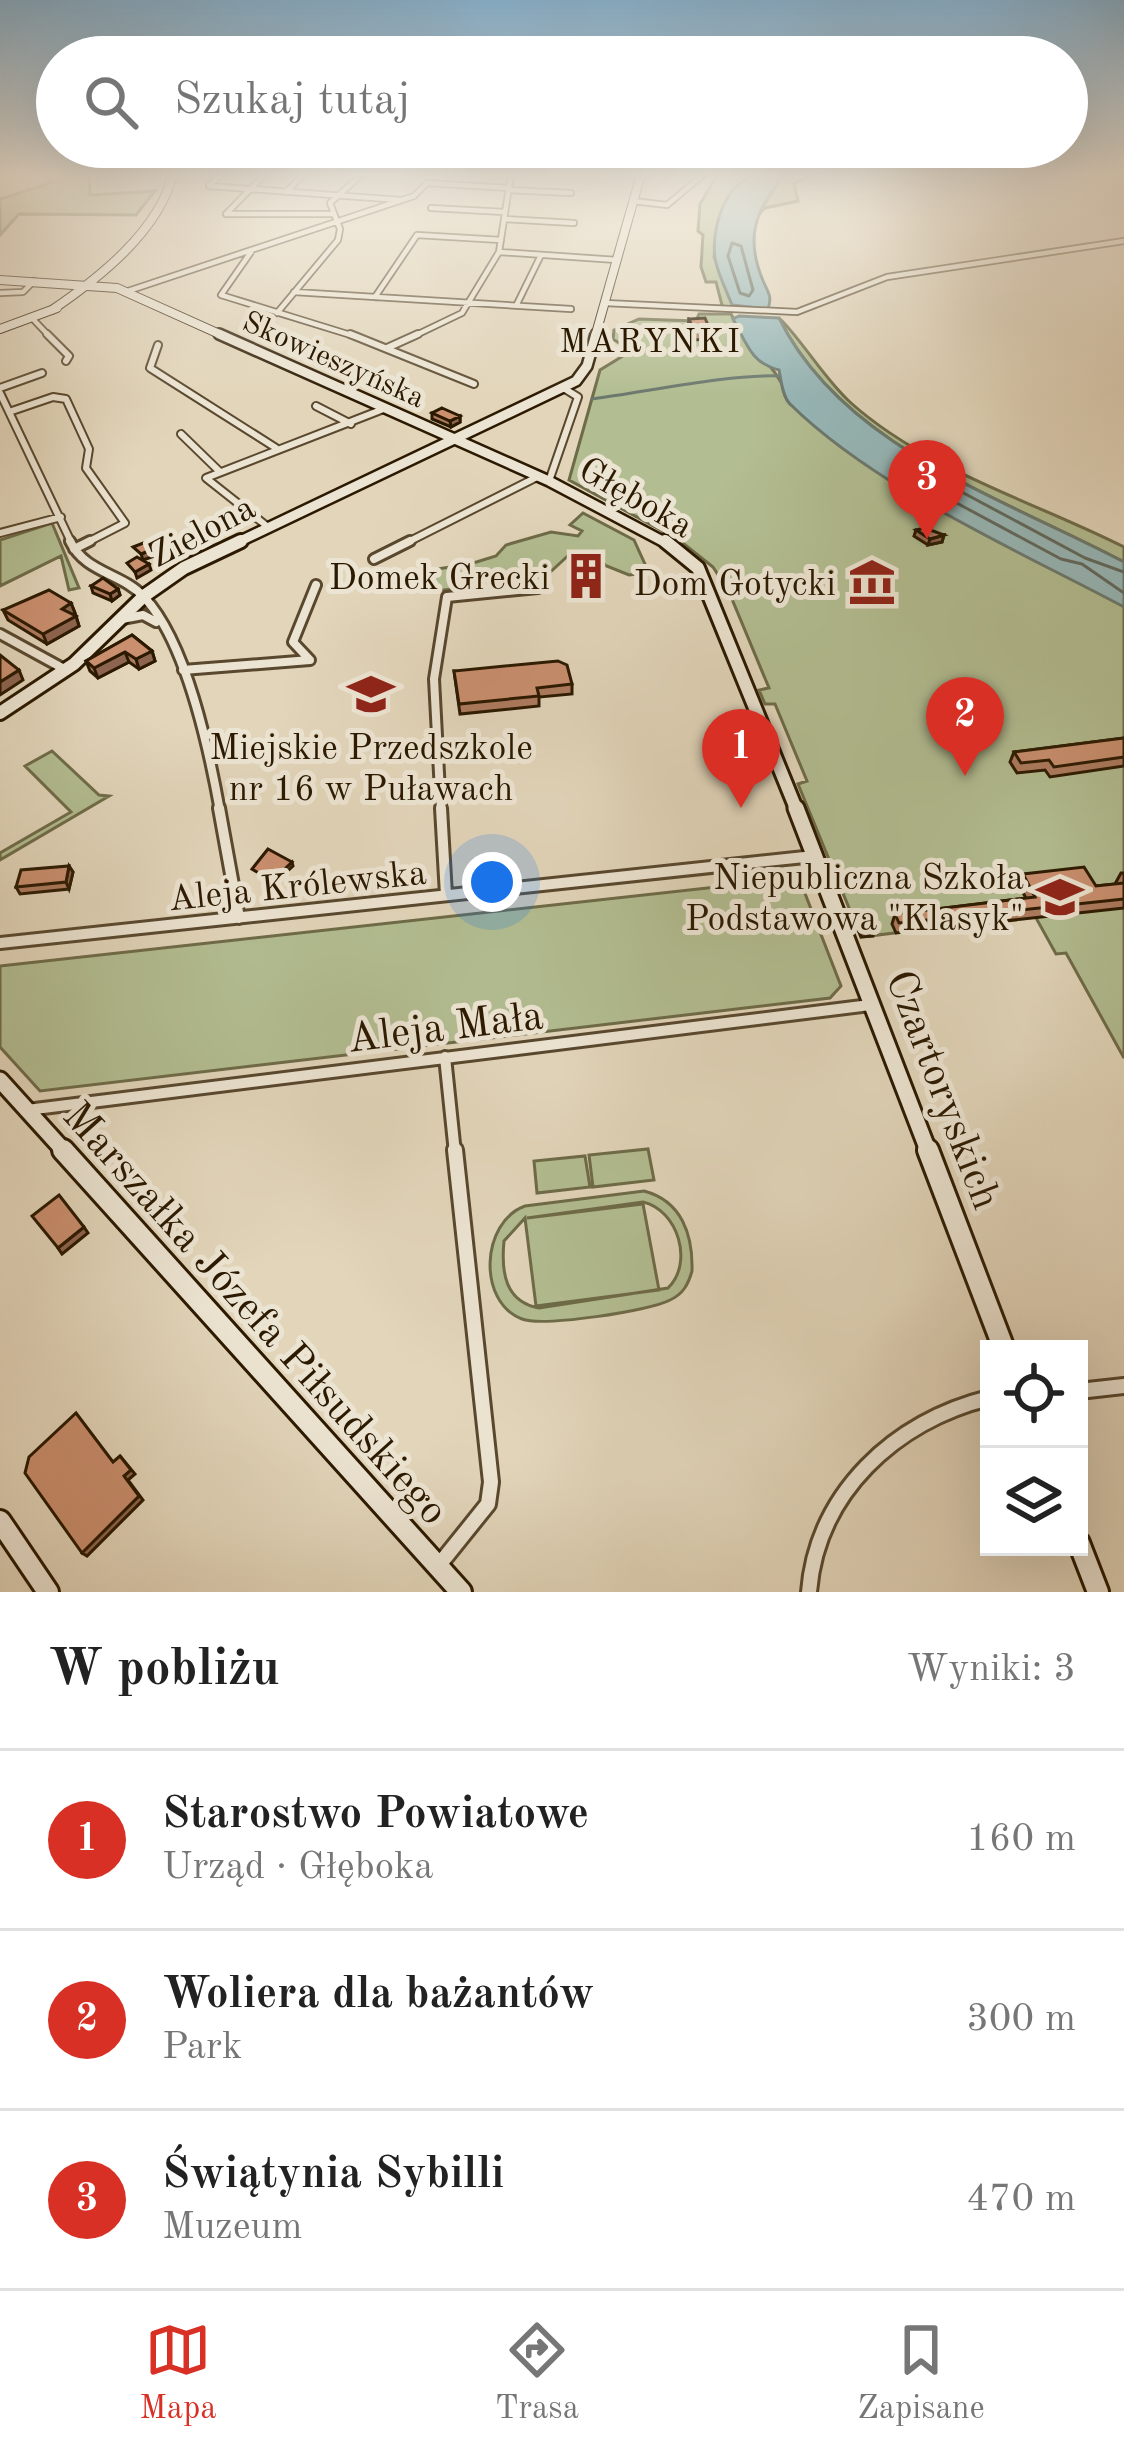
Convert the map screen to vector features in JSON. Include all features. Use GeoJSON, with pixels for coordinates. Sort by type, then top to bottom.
{"type":"FeatureCollection","features":[{"type":"Feature","properties":{"kind":"main road"},"geometry":{"type":"LineString","coordinates":[[0,329],[52,310],[92,285],[123,248]]}},
{"type":"Feature","properties":{"kind":"main road"},"geometry":{"type":"LineString","coordinates":[[565,388],[584,371],[620,248]]}},
{"type":"Feature","properties":{"kind":"main road","name":"Skowieszyńska"},"geometry":{"type":"LineString","coordinates":[[0,280],[131,290],[457,440]]}},
{"type":"Feature","properties":{"kind":"main road","name":"Zielona"},"geometry":{"type":"LineString","coordinates":[[0,713],[66,670],[145,596],[184,568],[565,388]]}},
{"type":"Feature","properties":{"kind":"main road","name":"Głęboka"},"geometry":{"type":"LineString","coordinates":[[457,440],[662,539],[705,578],[814,856]]}},
{"type":"Feature","properties":{"kind":"main road","name":"Czartoryskich"},"geometry":{"type":"LineString","coordinates":[[814,856],[1000,1340]]}},
{"type":"Feature","properties":{"kind":"main road","name":"Marszałka Józefa Piłsudskiego"},"geometry":{"type":"LineString","coordinates":[[0,1080],[461,1592]]}},
{"type":"Feature","properties":{"kind":"main road"},"geometry":{"type":"LineString","coordinates":[[1,1523],[48,1592]]}},
{"type":"Feature","properties":{"kind":"main road"},"geometry":{"type":"LineString","coordinates":[[1084,1556],[1098,1592]]}},
{"type":"Feature","properties":{"kind":"street"},"geometry":{"type":"LineString","coordinates":[[131,290],[262,248]]}},
{"type":"Feature","properties":{"kind":"street"},"geometry":{"type":"LineString","coordinates":[[277,313],[330,248]]}},
{"type":"Feature","properties":{"kind":"street"},"geometry":{"type":"LineString","coordinates":[[375,297],[408,248]]}},
{"type":"Feature","properties":{"kind":"street"},"geometry":{"type":"LineString","coordinates":[[387,348],[472,303],[500,248]]}},
{"type":"Feature","properties":{"kind":"street"},"geometry":{"type":"LineString","coordinates":[[605,303],[762,313],[807,309],[887,277],[1076,248]]}},
{"type":"Feature","properties":{"kind":"street"},"geometry":{"type":"LineString","coordinates":[[251,253],[218,293],[277,313],[308,317],[474,384]]}},
{"type":"Feature","properties":{"kind":"street"},"geometry":{"type":"LineString","coordinates":[[500,253],[617,260]]}},
{"type":"Feature","properties":{"kind":"street"},"geometry":{"type":"LineString","coordinates":[[517,304],[542,255]]}},
{"type":"Feature","properties":{"kind":"street"},"geometry":{"type":"LineString","coordinates":[[0,293],[20,292],[39,282]]}},
{"type":"Feature","properties":{"kind":"street"},"geometry":{"type":"LineString","coordinates":[[294,292],[571,309]]}},
{"type":"Feature","properties":{"kind":"street"},"geometry":{"type":"LineString","coordinates":[[32,318],[69,356],[66,361]]}},
{"type":"Feature","properties":{"kind":"street"},"geometry":{"type":"LineString","coordinates":[[158,345],[150,368],[276,448]]}},
{"type":"Feature","properties":{"kind":"street"},"geometry":{"type":"LineString","coordinates":[[42,373],[0,390],[74,549],[95,571],[145,596],[183,670],[207,741],[239,917]]}},
{"type":"Feature","properties":{"kind":"street"},"geometry":{"type":"LineString","coordinates":[[374,559],[544,479],[578,397],[565,388]]}},
{"type":"Feature","properties":{"kind":"street"},"geometry":{"type":"LineString","coordinates":[[9,412],[53,397],[66,399],[89,449],[86,468],[125,523],[74,549]]}},
{"type":"Feature","properties":{"kind":"street"},"geometry":{"type":"LineString","coordinates":[[316,406],[351,424]]}},
{"type":"Feature","properties":{"kind":"street"},"geometry":{"type":"LineString","coordinates":[[268,527],[206,480],[276,448],[386,408]]}},
{"type":"Feature","properties":{"kind":"street"},"geometry":{"type":"LineString","coordinates":[[181,434],[219,471]]}},
{"type":"Feature","properties":{"kind":"street"},"geometry":{"type":"LineString","coordinates":[[0,533],[61,517]]}},
{"type":"Feature","properties":{"kind":"street"},"geometry":{"type":"LineString","coordinates":[[183,670],[310,660],[293,642],[316,585]]}},
{"type":"Feature","properties":{"kind":"street"},"geometry":{"type":"LineString","coordinates":[[446,895],[434,679],[447,597],[538,588]]}},
{"type":"Feature","properties":{"kind":"street"},"geometry":{"type":"LineString","coordinates":[[122,619],[143,615],[156,622]]}},
{"type":"Feature","properties":{"kind":"street"},"geometry":{"type":"LineString","coordinates":[[0,635],[66,670]]}},
{"type":"Feature","properties":{"kind":"street","name":"Aleja Królewska"},"geometry":{"type":"LineString","coordinates":[[0,943],[814,856]]}},
{"type":"Feature","properties":{"kind":"street","name":"Aleja Mała"},"geometry":{"type":"LineString","coordinates":[[27,1110],[870,1005]]}},
{"type":"Feature","properties":{"kind":"street"},"geometry":{"type":"LineString","coordinates":[[437,1567],[488,1504],[491,1482],[445,1057]]}},
{"type":"Feature","properties":{"kind":"street"},"geometry":{"type":"LineString","coordinates":[[1088,1390],[1124,1386]]}},
{"type":"Feature","properties":{"kind":"street"},"geometry":{"type":"LineString","coordinates":[[808,1592],[819,1542],[845,1493],[878,1453],[891,1439],[927,1420],[980,1401]]}},
{"type":"Feature","properties":{"kind":"green space"},"geometry":{"type":"Polygon","coordinates":[[[702,248],[715,248],[714,257],[739,308],[723,309],[716,282],[706,282],[702,248]]]}},
{"type":"Feature","properties":{"kind":"green space"},"geometry":{"type":"Polygon","coordinates":[[[699,314],[731,314],[778,378],[790,404],[1124,595],[1124,1058],[1066,953],[1056,954],[1035,916],[861,937],[798,784],[807,781],[775,704],[765,704],[759,690],[769,688],[729,592],[713,567],[679,540],[569,480],[600,370],[631,351],[613,339],[614,330],[639,319],[696,321],[699,314]]]}},
{"type":"Feature","properties":{"kind":"green space"},"geometry":{"type":"Polygon","coordinates":[[[779,318],[841,393],[881,427],[947,466],[1124,547],[1124,562],[979,491],[884,435],[843,402],[807,363],[779,318]]]}},
{"type":"Feature","properties":{"kind":"green space"},"geometry":{"type":"Polygon","coordinates":[[[583,513],[634,540],[649,573],[629,575],[572,552],[544,578],[533,576],[525,583],[420,592],[391,576],[470,564],[496,556],[506,545],[551,532],[578,536],[582,531],[570,525],[583,513]]]}},
{"type":"Feature","properties":{"kind":"green space"},"geometry":{"type":"Polygon","coordinates":[[[52,523],[79,588],[69,590],[61,556],[0,586],[0,540],[52,523]]]}},
{"type":"Feature","properties":{"kind":"green space"},"geometry":{"type":"Polygon","coordinates":[[[52,751],[99,795],[109,796],[0,860],[0,853],[71,812],[25,766],[52,751]]]}},
{"type":"Feature","properties":{"kind":"green space"},"geometry":{"type":"Polygon","coordinates":[[[799,878],[841,986],[830,998],[40,1091],[0,1047],[0,966],[799,878]]]}},
{"type":"Feature","properties":{"kind":"green space"},"geometry":{"type":"Polygon","coordinates":[[[648,1149],[654,1180],[593,1187],[589,1155],[648,1149]]]}},
{"type":"Feature","properties":{"kind":"green space"},"geometry":{"type":"Polygon","coordinates":[[[585,1156],[590,1187],[537,1193],[534,1161],[585,1156]]]}},
{"type":"Feature","properties":{"kind":"green space"},"geometry":{"type":"Polygon","coordinates":[[[644,1191],[657,1196],[683,1221],[692,1258],[689,1281],[675,1298],[641,1309],[573,1319],[522,1319],[497,1296],[490,1262],[500,1228],[525,1206],[644,1191]],[[643,1202],[527,1218],[643,1204],[659,1289],[668,1288],[676,1277],[681,1252],[673,1226],[655,1207],[643,1202]],[[525,1218],[504,1241],[503,1264],[512,1292],[539,1308],[635,1293],[536,1306],[525,1218]]]}},
{"type":"Feature","properties":{"kind":"water"},"geometry":{"type":"Polygon","coordinates":[[[715,248],[755,248],[769,296],[768,309],[732,305],[715,248]]]}},
{"type":"Feature","properties":{"kind":"water"},"geometry":{"type":"Polygon","coordinates":[[[779,318],[807,363],[843,402],[930,465],[1124,562],[1124,607],[950,516],[824,435],[787,401],[779,370],[762,363],[751,351],[733,319],[779,318]]]}},
{"type":"Feature","properties":{"kind":"building"},"geometry":{"type":"Polygon","coordinates":[[[705,318],[710,330],[694,331],[689,319],[705,318]]]}},
{"type":"Feature","properties":{"kind":"building"},"geometry":{"type":"Polygon","coordinates":[[[442,408],[460,416],[450,421],[432,413],[442,408]]]}},
{"type":"Feature","properties":{"kind":"building"},"geometry":{"type":"Polygon","coordinates":[[[916,530],[944,535],[930,539],[916,530]]]}},
{"type":"Feature","properties":{"kind":"building"},"geometry":{"type":"Polygon","coordinates":[[[156,538],[164,545],[141,554],[133,547],[156,538]]]}},
{"type":"Feature","properties":{"kind":"building"},"geometry":{"type":"Polygon","coordinates":[[[579,554],[603,564],[594,571],[570,562],[579,554]]]}},
{"type":"Feature","properties":{"kind":"building"},"geometry":{"type":"Polygon","coordinates":[[[137,557],[149,564],[135,572],[127,563],[137,557]]]}},
{"type":"Feature","properties":{"kind":"building"},"geometry":{"type":"Polygon","coordinates":[[[103,578],[118,589],[110,594],[91,586],[103,578]]]}},
{"type":"Feature","properties":{"kind":"building"},"geometry":{"type":"Polygon","coordinates":[[[49,590],[71,603],[62,609],[76,616],[43,634],[3,610],[49,590]]]}},
{"type":"Feature","properties":{"kind":"building"},"geometry":{"type":"Polygon","coordinates":[[[132,635],[152,651],[136,659],[125,652],[94,668],[86,661],[132,635]]]}},
{"type":"Feature","properties":{"kind":"building"},"geometry":{"type":"Polygon","coordinates":[[[0,655],[19,670],[0,682],[0,655]]]}},
{"type":"Feature","properties":{"kind":"building"},"geometry":{"type":"Polygon","coordinates":[[[558,661],[567,665],[572,684],[537,688],[539,696],[459,704],[454,671],[558,661]]]}},
{"type":"Feature","properties":{"kind":"building"},"geometry":{"type":"Polygon","coordinates":[[[1124,738],[1124,757],[1054,767],[1049,760],[1021,763],[1014,752],[1124,738]]]}},
{"type":"Feature","properties":{"kind":"building"},"geometry":{"type":"Polygon","coordinates":[[[268,849],[292,862],[272,881],[252,869],[268,849]]]}},
{"type":"Feature","properties":{"kind":"building"},"geometry":{"type":"Polygon","coordinates":[[[69,866],[66,882],[16,887],[21,870],[69,866]]]}},
{"type":"Feature","properties":{"kind":"building"},"geometry":{"type":"Polygon","coordinates":[[[1084,867],[1096,886],[1124,883],[1124,899],[899,923],[895,914],[1035,897],[1023,874],[1084,867]]]}},
{"type":"Feature","properties":{"kind":"building"},"geometry":{"type":"Polygon","coordinates":[[[866,912],[874,932],[862,934],[854,914],[866,912]]]}},
{"type":"Feature","properties":{"kind":"building"},"geometry":{"type":"Polygon","coordinates":[[[59,1195],[84,1227],[58,1248],[32,1216],[59,1195]]]}},
{"type":"Feature","properties":{"kind":"building"},"geometry":{"type":"Polygon","coordinates":[[[76,1413],[113,1462],[120,1456],[131,1470],[124,1476],[139,1496],[82,1553],[25,1473],[29,1457],[76,1413]]]}},
{"type":"Feature","properties":{"kind":"waterway"},"geometry":{"type":"LineString","coordinates":[[592,399],[780,376]]}},
{"type":"Feature","properties":{"kind":"place","name":"Świątynia Sybilli"},"geometry":{"type":"Point","coordinates":[927,539]}},
{"type":"Feature","properties":{"kind":"place","name":"Domek Grecki"},"geometry":{"type":"Point","coordinates":[586,576]}},
{"type":"Feature","properties":{"kind":"place","name":"Dom Gotycki"},"geometry":{"type":"Point","coordinates":[872,582]}},
{"type":"Feature","properties":{"kind":"place","name":"Miejskie Przedszkole nr 16 w Puławach"},"geometry":{"type":"Point","coordinates":[371,694]}},
{"type":"Feature","properties":{"kind":"place","name":"Woliera dla bażantów"},"geometry":{"type":"Point","coordinates":[965,776]}},
{"type":"Feature","properties":{"kind":"place","name":"Starostwo Powiatowe"},"geometry":{"type":"Point","coordinates":[741,808]}},
{"type":"Feature","properties":{"kind":"place","name":"Niepubliczna Szkoła Podstawowa \"Klasyk\""},"geometry":{"type":"Point","coordinates":[1060,897]}},
{"type":"Feature","properties":{"kind":"district","name":"MARYNKI"},"geometry":{"type":"Point","coordinates":[651,340]}}]}
